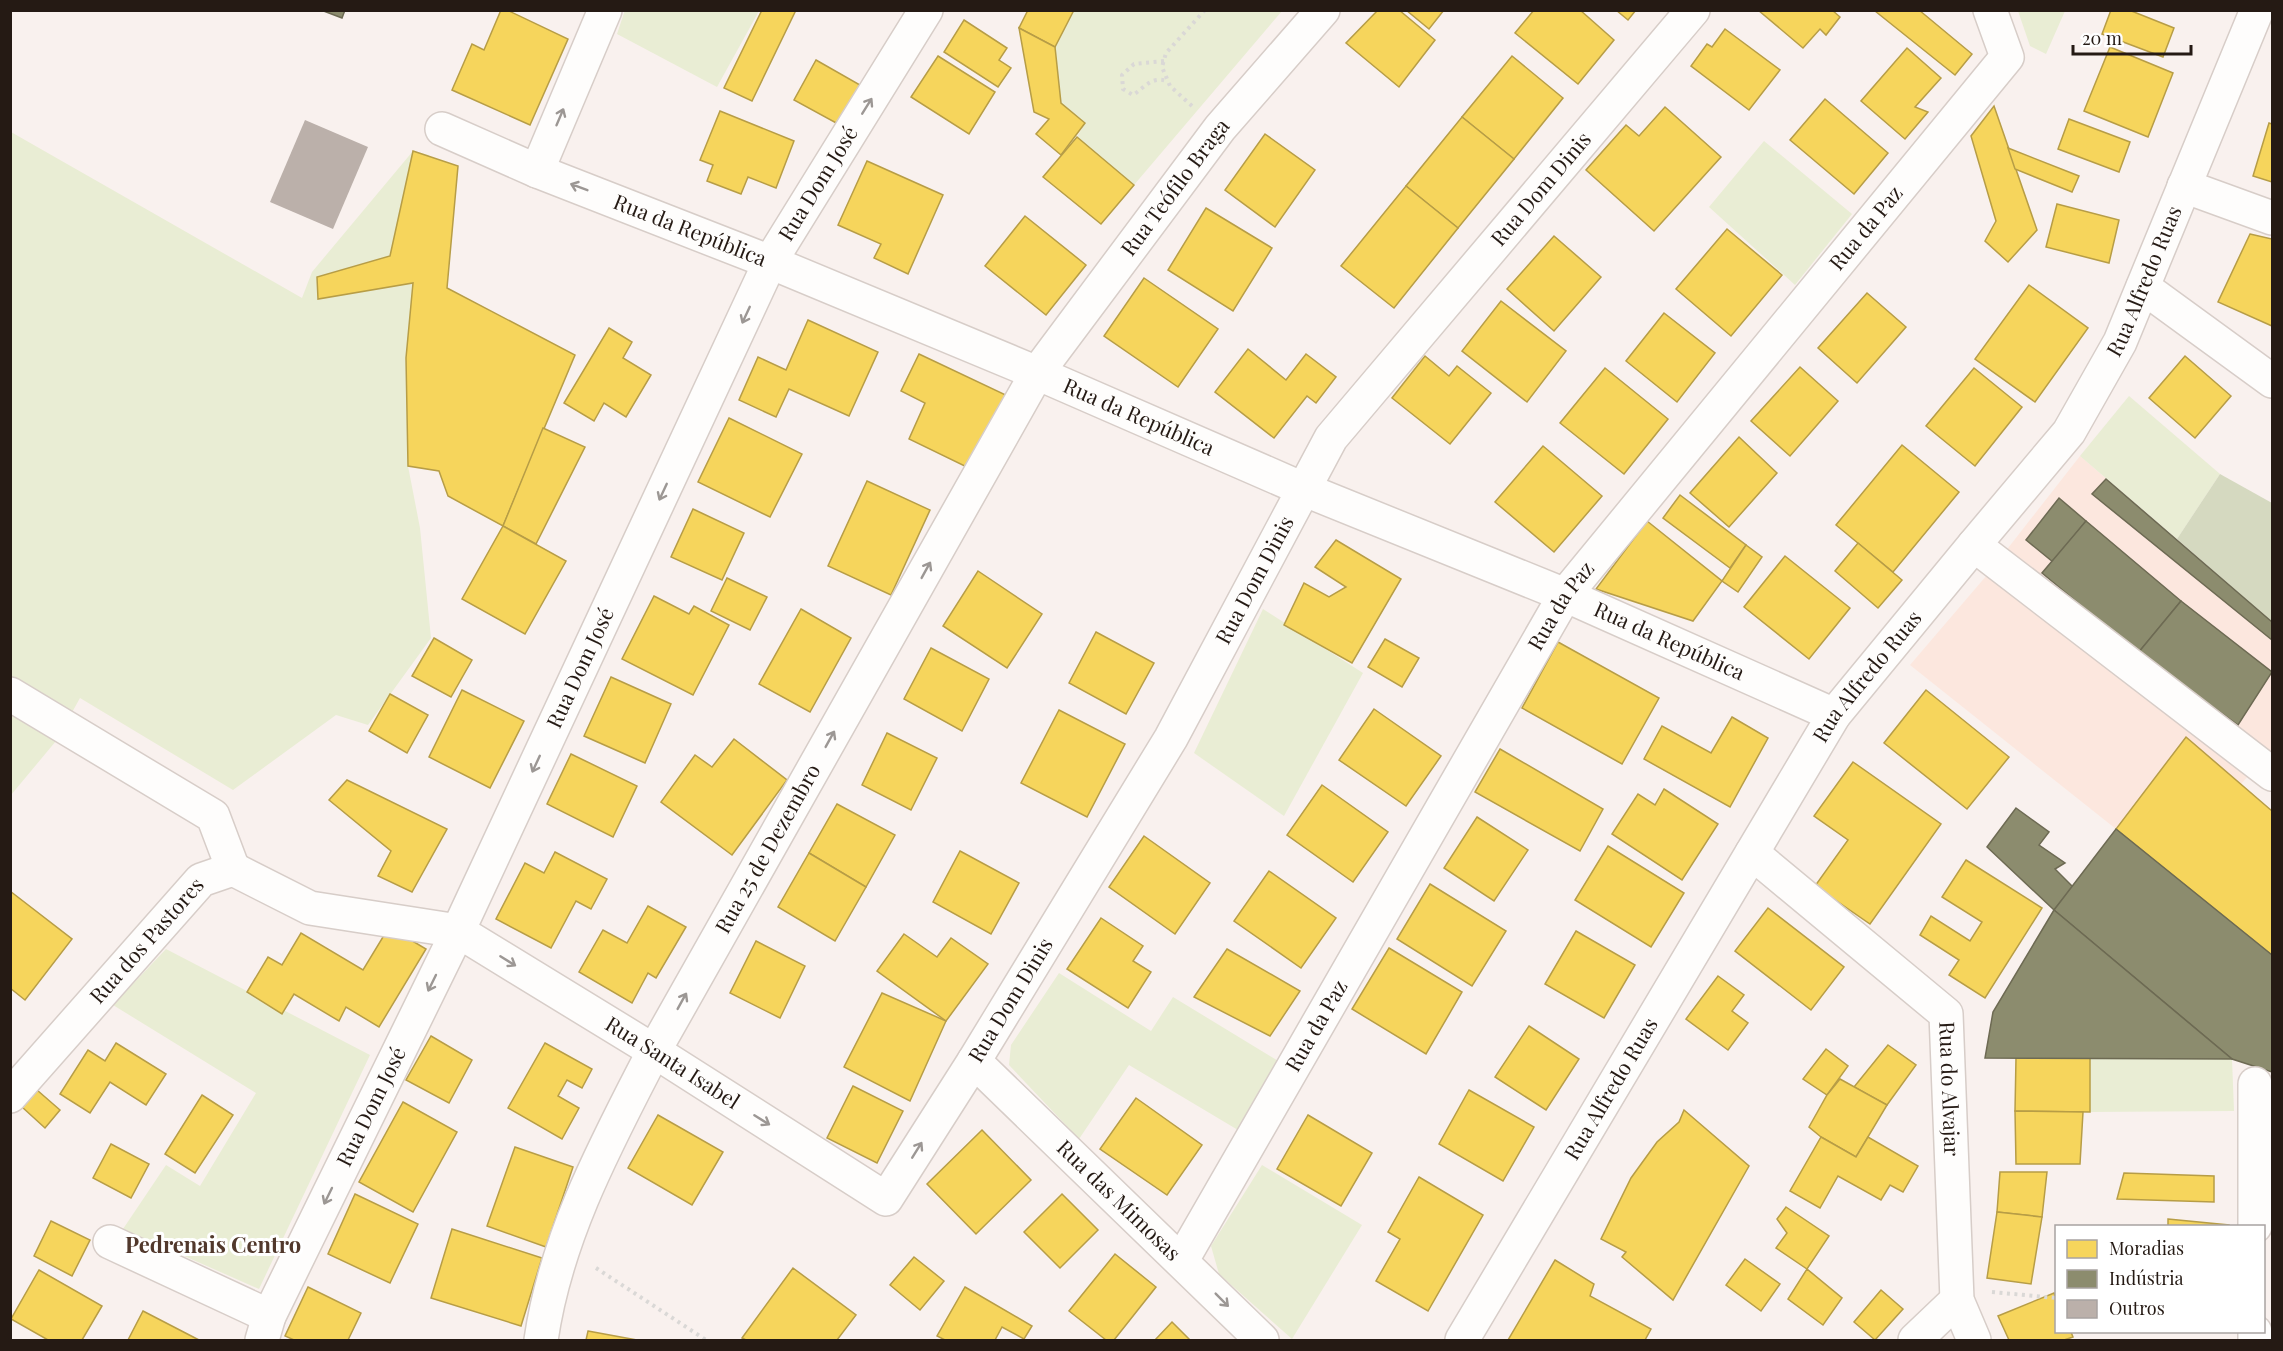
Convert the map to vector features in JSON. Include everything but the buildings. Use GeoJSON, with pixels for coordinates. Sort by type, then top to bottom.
{"type":"FeatureCollection","features":[{"type":"Feature","properties":{"kind":"street"},"geometry":{"type":"LineString","coordinates":[[537,171],[605,10]]}},
{"type":"Feature","properties":{"kind":"street","name":"Rua Dom José"},"geometry":{"type":"LineString","coordinates":[[266,1328],[458,931],[770,262],[926,10]]}},
{"type":"Feature","properties":{"kind":"street","name":"Rua Teófilo Braga"},"geometry":{"type":"LineString","coordinates":[[1037,373],[1220,128],[1323,10]]}},
{"type":"Feature","properties":{"kind":"street","name":"Rua Dom Dinis"},"geometry":{"type":"LineString","coordinates":[[886,1199],[974,1061],[1171,738],[1255,561],[1303,489],[1331,438],[1693,10]]}},
{"type":"Feature","properties":{"kind":"street","name":"Rua da Paz"},"geometry":{"type":"LineString","coordinates":[[1182,1260],[1565,595],[2007,57],[1990,10]]}},
{"type":"Feature","properties":{"kind":"street","name":"Rua Alfredo Ruas"},"geometry":{"type":"LineString","coordinates":[[1462,1341],[1834,715],[2069,432],[2120,342],[2256,10]]}},
{"type":"Feature","properties":{"kind":"street","name":"Rua da República"},"geometry":{"type":"LineString","coordinates":[[442,129],[537,171],[770,262],[1037,373],[1303,489],[1565,595],[1834,715]]}},
{"type":"Feature","properties":{"kind":"street"},"geometry":{"type":"LineString","coordinates":[[2184,186],[2272,218]]}},
{"type":"Feature","properties":{"kind":"street"},"geometry":{"type":"LineString","coordinates":[[2143,287],[2272,381]]}},
{"type":"Feature","properties":{"kind":"street","name":"Rua 25 de Dezembro"},"geometry":{"type":"LineString","coordinates":[[541,1341],[545,1310],[563,1245],[598,1159],[654,1052],[1037,373]]}},
{"type":"Feature","properties":{"kind":"street"},"geometry":{"type":"LineString","coordinates":[[1974,545],[2272,774]]}},
{"type":"Feature","properties":{"kind":"street"},"geometry":{"type":"LineString","coordinates":[[10,694],[213,816],[232,869]]}},
{"type":"Feature","properties":{"kind":"street","name":"Rua do Alvajar"},"geometry":{"type":"LineString","coordinates":[[1752,853],[1946,1014],[1956,1295],[1974,1341]]}},
{"type":"Feature","properties":{"kind":"street","name":"Rua dos Pastores"},"geometry":{"type":"LineString","coordinates":[[10,1096],[201,880],[232,869],[310,908],[458,931]]}},
{"type":"Feature","properties":{"kind":"street","name":"Rua Santa Isabel"},"geometry":{"type":"LineString","coordinates":[[458,931],[886,1199]]}},
{"type":"Feature","properties":{"kind":"street","name":"Rua das Mimosas"},"geometry":{"type":"LineString","coordinates":[[974,1061],[1182,1260],[1263,1341]]}},
{"type":"Feature","properties":{"kind":"street"},"geometry":{"type":"LineString","coordinates":[[2255,1084],[2255,1225]]}},
{"type":"Feature","properties":{"kind":"street"},"geometry":{"type":"LineString","coordinates":[[110,1242],[266,1328]]}},
{"type":"Feature","properties":{"kind":"street"},"geometry":{"type":"LineString","coordinates":[[1915,1341],[1956,1295]]}},
{"type":"Feature","properties":{"kind":"path"},"geometry":{"type":"LineString","coordinates":[[1205,10],[1166,53],[1162,67],[1167,81],[1220,128]]}},
{"type":"Feature","properties":{"kind":"path"},"geometry":{"type":"LineString","coordinates":[[1164,62],[1134,64],[1122,75],[1123,88],[1133,95],[1151,81],[1159,79],[1167,81]]}},
{"type":"Feature","properties":{"kind":"path"},"geometry":{"type":"LineString","coordinates":[[563,1245],[705,1341]]}},
{"type":"Feature","properties":{"kind":"path"},"geometry":{"type":"LineString","coordinates":[[1956,1295],[2055,1298]]}},
{"type":"Feature","properties":{"kind":"shaded area"},"geometry":{"type":"Polygon","coordinates":[[[2080,456],[2272,622],[2272,749],[2241,784],[2272,811],[2272,1072],[2231,1059],[1985,1058],[1993,1012],[2054,910],[2116,829],[1910,665],[1987,575],[2080,456]]]}},
{"type":"Feature","properties":{"kind":"green space"},"geometry":{"type":"Polygon","coordinates":[[[625,10],[759,11],[717,87],[617,34],[625,10]]]}},
{"type":"Feature","properties":{"kind":"green space"},"geometry":{"type":"Polygon","coordinates":[[[1074,11],[1282,11],[1134,185],[1077,137],[1085,123],[1061,103],[1055,47],[1074,11]]]}},
{"type":"Feature","properties":{"kind":"green space"},"geometry":{"type":"Polygon","coordinates":[[[2018,11],[2065,11],[2046,54],[2030,46],[2018,11]]]}},
{"type":"Feature","properties":{"kind":"green space"},"geometry":{"type":"Polygon","coordinates":[[[11,132],[302,298],[312,272],[413,151],[429,155],[417,278],[408,466],[420,528],[431,638],[368,725],[336,715],[233,790],[80,698],[56,741],[11,795],[11,132]]]}},
{"type":"Feature","properties":{"kind":"green space"},"geometry":{"type":"Polygon","coordinates":[[[1764,141],[1852,214],[1795,285],[1709,207],[1764,141]]]}},
{"type":"Feature","properties":{"kind":"green space"},"geometry":{"type":"Polygon","coordinates":[[[2129,396],[2220,474],[2177,539],[2080,456],[2129,396]]]}},
{"type":"Feature","properties":{"kind":"green space"},"geometry":{"type":"Polygon","coordinates":[[[2220,474],[2272,503],[2272,622],[2177,539],[2220,474]]]}},
{"type":"Feature","properties":{"kind":"green space"},"geometry":{"type":"Polygon","coordinates":[[[1263,609],[1363,673],[1284,816],[1194,753],[1263,609]]]}},
{"type":"Feature","properties":{"kind":"green space"},"geometry":{"type":"Polygon","coordinates":[[[166,949],[370,1055],[259,1289],[123,1229],[166,1165],[200,1186],[256,1093],[113,1005],[166,949]]]}},
{"type":"Feature","properties":{"kind":"green space"},"geometry":{"type":"Polygon","coordinates":[[[1059,973],[1151,1031],[1173,997],[1280,1062],[1243,1133],[1129,1065],[1079,1139],[1009,1065],[1011,1045],[1059,973]]]}},
{"type":"Feature","properties":{"kind":"green space"},"geometry":{"type":"Polygon","coordinates":[[[2090,1058],[2232,1059],[2234,1111],[2090,1112],[2090,1058]]]}},
{"type":"Feature","properties":{"kind":"green space"},"geometry":{"type":"Polygon","coordinates":[[[1262,1165],[1362,1225],[1292,1339],[1219,1274],[1211,1246],[1262,1165]]]}},
{"type":"Feature","properties":{"kind":"district","name":"Pedrenais Centro"},"geometry":{"type":"Point","coordinates":[213,1245]}}]}
